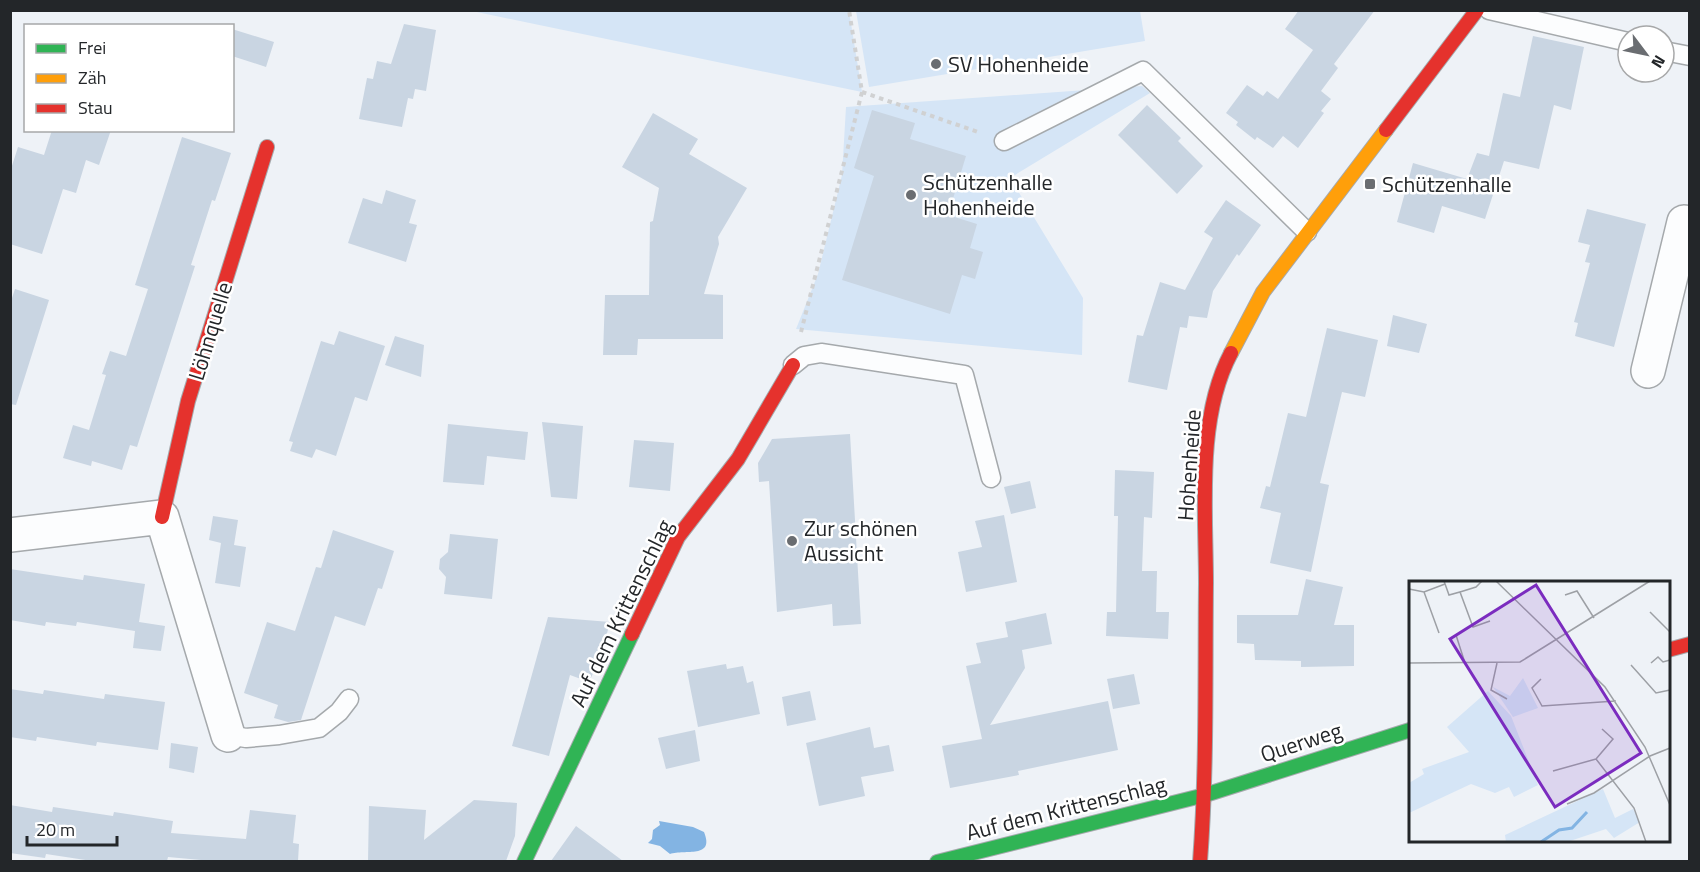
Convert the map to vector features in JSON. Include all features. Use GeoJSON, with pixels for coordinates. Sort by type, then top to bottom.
{"type":"FeatureCollection","features":[{"type":"Feature","properties":{"kind":"street","name":"Hohenheide"},"geometry":{"type":"LineString","coordinates":[[1200,861],[1204,795],[1206,465],[1212,410],[1227,360],[1263,292],[1477,10]]}},
{"type":"Feature","properties":{"kind":"street","name":"Löhnquelle"},"geometry":{"type":"LineString","coordinates":[[228,735],[162,518],[188,401],[267,147]]}},
{"type":"Feature","properties":{"kind":"street"},"geometry":{"type":"LineString","coordinates":[[1648,371],[1684,222],[1689,223]]}},
{"type":"Feature","properties":{"kind":"street","name":"Auf dem Krittenschlag"},"geometry":{"type":"LineString","coordinates":[[524,861],[678,537],[738,459],[793,364]]}},
{"type":"Feature","properties":{"kind":"street"},"geometry":{"type":"LineString","coordinates":[[10,535],[162,518]]}},
{"type":"Feature","properties":{"kind":"street"},"geometry":{"type":"LineString","coordinates":[[1670,649],[1689,644]]}},
{"type":"Feature","properties":{"kind":"street","name":"Querweg"},"geometry":{"type":"LineString","coordinates":[[1204,795],[1409,730]]}},
{"type":"Feature","properties":{"kind":"street","name":"Auf dem Krittenschlag"},"geometry":{"type":"LineString","coordinates":[[938,861],[1204,795]]}},
{"type":"Feature","properties":{"kind":"lane"},"geometry":{"type":"LineString","coordinates":[[1488,10],[1616,39]]}},
{"type":"Feature","properties":{"kind":"lane"},"geometry":{"type":"LineString","coordinates":[[1004,141],[1143,71],[1307,232]]}},
{"type":"Feature","properties":{"kind":"lane"},"geometry":{"type":"LineString","coordinates":[[793,364],[804,356],[821,353],[964,375],[991,478]]}},
{"type":"Feature","properties":{"kind":"lane"},"geometry":{"type":"LineString","coordinates":[[228,735],[246,738],[319,728],[339,712],[349,699]]}},
{"type":"Feature","properties":{"kind":"path"},"geometry":{"type":"LineString","coordinates":[[793,364],[862,92],[849,10]]}},
{"type":"Feature","properties":{"kind":"path"},"geometry":{"type":"LineString","coordinates":[[862,92],[1004,141]]}},
{"type":"Feature","properties":{"kind":"shaded area"},"geometry":{"type":"Polygon","coordinates":[[[472,11],[849,11],[862,92],[472,11]]]}},
{"type":"Feature","properties":{"kind":"shaded area","name":"SV Hohenheide"},"geometry":{"type":"Polygon","coordinates":[[[856,11],[1140,11],[1145,41],[869,87],[856,11]]]}},
{"type":"Feature","properties":{"kind":"shaded area"},"geometry":{"type":"Polygon","coordinates":[[[1142,86],[1150,93],[1010,178],[1083,298],[1082,355],[796,329],[818,274],[842,175],[846,107],[1142,86]]]}},
{"type":"Feature","properties":{"kind":"water"},"geometry":{"type":"Polygon","coordinates":[[[659,821],[693,827],[704,832],[705,846],[702,850],[670,854],[660,846],[648,843],[652,839],[653,830],[660,825],[659,821]]]}},
{"type":"Feature","properties":{"kind":"building"},"geometry":{"type":"Polygon","coordinates":[[[1299,10],[1375,10],[1334,64],[1338,68],[1321,91],[1331,99],[1321,111],[1324,113],[1298,148],[1283,136],[1273,148],[1257,137],[1255,140],[1236,125],[1238,122],[1226,113],[1247,85],[1263,96],[1267,91],[1278,99],[1313,50],[1285,29],[1299,10]]]}},
{"type":"Feature","properties":{"kind":"building"},"geometry":{"type":"Polygon","coordinates":[[[404,24],[436,30],[426,91],[415,89],[413,99],[408,98],[402,127],[359,119],[367,78],[373,79],[377,61],[391,64],[404,24]]]}},
{"type":"Feature","properties":{"kind":"building"},"geometry":{"type":"Polygon","coordinates":[[[234,30],[274,42],[266,67],[234,57],[234,30]]]}},
{"type":"Feature","properties":{"kind":"building"},"geometry":{"type":"Polygon","coordinates":[[[1533,36],[1584,47],[1571,110],[1554,105],[1539,169],[1504,161],[1485,219],[1442,206],[1434,233],[1397,222],[1413,163],[1467,179],[1477,153],[1489,156],[1503,93],[1520,97],[1533,36]]]}},
{"type":"Feature","properties":{"kind":"building"},"geometry":{"type":"Polygon","coordinates":[[[1147,105],[1181,138],[1178,141],[1203,166],[1177,194],[1118,135],[1147,105]]]}},
{"type":"Feature","properties":{"kind":"building","name":"Schützenhalle Hohenheide"},"geometry":{"type":"Polygon","coordinates":[[[872,110],[915,123],[910,139],[966,156],[948,215],[977,224],[970,248],[983,252],[975,279],[962,275],[950,314],[842,280],[874,176],[854,168],[872,110]]]}},
{"type":"Feature","properties":{"kind":"building"},"geometry":{"type":"Polygon","coordinates":[[[653,113],[698,139],[689,154],[747,188],[718,237],[719,244],[704,294],[723,295],[723,339],[638,339],[637,355],[603,355],[605,295],[649,295],[650,222],[653,221],[659,188],[622,167],[653,113]]]}},
{"type":"Feature","properties":{"kind":"building"},"geometry":{"type":"Polygon","coordinates":[[[51,132],[110,132],[99,165],[86,160],[76,193],[63,189],[42,254],[10,244],[10,172],[18,147],[44,155],[51,132]]]}},
{"type":"Feature","properties":{"kind":"building"},"geometry":{"type":"Polygon","coordinates":[[[182,137],[231,153],[215,201],[212,200],[191,265],[195,266],[137,447],[130,445],[122,470],[92,461],[91,466],[63,458],[73,425],[89,430],[106,375],[102,374],[110,351],[126,356],[148,289],[135,285],[182,137]]]}},
{"type":"Feature","properties":{"kind":"building"},"geometry":{"type":"Polygon","coordinates":[[[386,190],[416,200],[409,223],[417,225],[406,262],[348,243],[363,198],[382,204],[386,190]]]}},
{"type":"Feature","properties":{"kind":"building"},"geometry":{"type":"Polygon","coordinates":[[[1226,200],[1261,225],[1239,256],[1237,254],[1213,291],[1207,318],[1189,316],[1187,328],[1180,327],[1167,390],[1128,382],[1137,335],[1143,336],[1160,282],[1185,290],[1213,238],[1204,232],[1226,200]]]}},
{"type":"Feature","properties":{"kind":"building"},"geometry":{"type":"Polygon","coordinates":[[[1587,209],[1646,224],[1614,347],[1575,336],[1578,323],[1574,322],[1590,263],[1585,262],[1590,245],[1578,242],[1587,209]]]}},
{"type":"Feature","properties":{"kind":"building"},"geometry":{"type":"Polygon","coordinates":[[[15,289],[49,300],[16,405],[10,404],[10,304],[15,289]]]}},
{"type":"Feature","properties":{"kind":"building"},"geometry":{"type":"Polygon","coordinates":[[[1393,315],[1427,324],[1419,353],[1387,346],[1393,315]]]}},
{"type":"Feature","properties":{"kind":"building"},"geometry":{"type":"Polygon","coordinates":[[[1327,328],[1378,340],[1365,397],[1342,392],[1320,483],[1329,485],[1311,572],[1270,563],[1281,513],[1260,508],[1266,486],[1270,487],[1288,413],[1306,417],[1327,328]]]}},
{"type":"Feature","properties":{"kind":"building"},"geometry":{"type":"Polygon","coordinates":[[[339,331],[385,346],[367,401],[355,397],[336,456],[316,449],[312,458],[290,451],[293,442],[289,441],[321,341],[334,345],[339,331]]]}},
{"type":"Feature","properties":{"kind":"building"},"geometry":{"type":"Polygon","coordinates":[[[395,336],[424,345],[421,377],[385,365],[395,336]]]}},
{"type":"Feature","properties":{"kind":"building"},"geometry":{"type":"Polygon","coordinates":[[[542,422],[583,426],[577,499],[551,497],[542,422]]]}},
{"type":"Feature","properties":{"kind":"building"},"geometry":{"type":"Polygon","coordinates":[[[448,424],[528,432],[525,460],[487,456],[484,485],[443,482],[448,424]]]}},
{"type":"Feature","properties":{"kind":"building"},"geometry":{"type":"Polygon","coordinates":[[[850,434],[861,624],[833,626],[832,604],[777,612],[769,481],[759,482],[758,463],[772,439],[850,434]]]}},
{"type":"Feature","properties":{"kind":"building"},"geometry":{"type":"Polygon","coordinates":[[[634,440],[674,443],[670,491],[629,487],[634,440]]]}},
{"type":"Feature","properties":{"kind":"building"},"geometry":{"type":"Polygon","coordinates":[[[1115,470],[1154,472],[1152,518],[1144,517],[1142,571],[1157,571],[1156,612],[1169,612],[1168,639],[1106,636],[1107,612],[1116,612],[1118,516],[1114,516],[1115,470]]]}},
{"type":"Feature","properties":{"kind":"building"},"geometry":{"type":"Polygon","coordinates":[[[1030,481],[1036,508],[1011,514],[1004,487],[1030,481]]]}},
{"type":"Feature","properties":{"kind":"building"},"geometry":{"type":"Polygon","coordinates":[[[1004,515],[1017,582],[966,592],[958,552],[982,547],[975,521],[1004,515]]]}},
{"type":"Feature","properties":{"kind":"building"},"geometry":{"type":"Polygon","coordinates":[[[213,516],[238,520],[234,545],[246,547],[240,587],[215,583],[221,543],[209,540],[213,516]]]}},
{"type":"Feature","properties":{"kind":"building"},"geometry":{"type":"Polygon","coordinates":[[[333,530],[394,551],[382,589],[378,588],[365,626],[335,616],[301,720],[288,722],[274,718],[278,705],[244,693],[267,622],[295,631],[316,567],[321,568],[333,530]]]}},
{"type":"Feature","properties":{"kind":"building"},"geometry":{"type":"Polygon","coordinates":[[[450,534],[498,539],[492,599],[444,594],[446,577],[439,569],[440,559],[448,552],[450,534]]]}},
{"type":"Feature","properties":{"kind":"building"},"geometry":{"type":"Polygon","coordinates":[[[10,569],[83,580],[84,575],[145,584],[139,622],[165,626],[161,651],[133,648],[135,631],[77,622],[76,626],[46,622],[45,626],[10,620],[10,569]]]}},
{"type":"Feature","properties":{"kind":"building"},"geometry":{"type":"Polygon","coordinates":[[[1306,579],[1343,587],[1334,625],[1354,625],[1354,666],[1301,667],[1301,661],[1255,660],[1254,644],[1237,643],[1237,615],[1298,615],[1306,579]]]}},
{"type":"Feature","properties":{"kind":"building"},"geometry":{"type":"Polygon","coordinates":[[[1046,613],[1052,644],[1022,650],[1025,668],[990,725],[1108,701],[1118,750],[1018,771],[1019,775],[950,788],[942,746],[982,739],[966,666],[981,663],[976,643],[1008,637],[1005,622],[1046,613]]]}},
{"type":"Feature","properties":{"kind":"building"},"geometry":{"type":"Polygon","coordinates":[[[548,617],[610,622],[601,656],[589,682],[570,675],[549,756],[512,746],[548,617]]]}},
{"type":"Feature","properties":{"kind":"building"},"geometry":{"type":"Polygon","coordinates":[[[726,664],[727,669],[743,666],[747,683],[753,681],[760,714],[698,727],[687,671],[726,664]]]}},
{"type":"Feature","properties":{"kind":"building"},"geometry":{"type":"Polygon","coordinates":[[[1134,674],[1140,704],[1113,709],[1107,679],[1134,674]]]}},
{"type":"Feature","properties":{"kind":"building"},"geometry":{"type":"Polygon","coordinates":[[[10,689],[43,694],[44,690],[104,699],[105,694],[165,702],[158,750],[97,742],[96,746],[37,737],[36,741],[10,737],[10,689]]]}},
{"type":"Feature","properties":{"kind":"building"},"geometry":{"type":"Polygon","coordinates":[[[810,691],[816,720],[787,726],[782,697],[810,691]]]}},
{"type":"Feature","properties":{"kind":"building"},"geometry":{"type":"Polygon","coordinates":[[[870,727],[874,748],[889,745],[894,771],[861,777],[865,796],[819,806],[806,743],[870,727]]]}},
{"type":"Feature","properties":{"kind":"building"},"geometry":{"type":"Polygon","coordinates":[[[695,730],[700,761],[666,769],[658,738],[695,730]]]}},
{"type":"Feature","properties":{"kind":"building"},"geometry":{"type":"Polygon","coordinates":[[[171,743],[198,747],[194,773],[169,768],[171,743]]]}},
{"type":"Feature","properties":{"kind":"building"},"geometry":{"type":"Polygon","coordinates":[[[474,800],[517,803],[515,836],[506,861],[368,861],[369,806],[426,810],[424,840],[474,800]]]}},
{"type":"Feature","properties":{"kind":"building"},"geometry":{"type":"Polygon","coordinates":[[[10,805],[52,812],[53,807],[113,816],[114,812],[173,821],[171,833],[246,839],[250,810],[296,815],[293,843],[299,844],[298,861],[212,861],[168,857],[167,861],[92,861],[46,854],[45,858],[10,853],[10,805]]]}},
{"type":"Feature","properties":{"kind":"building"},"geometry":{"type":"Polygon","coordinates":[[[576,826],[623,861],[551,861],[576,826]]]}},
{"type":"Feature","properties":{"kind":"traffic: fast"},"geometry":{"type":"LineString","coordinates":[[524,862],[632,634]]}},
{"type":"Feature","properties":{"kind":"traffic: fast"},"geometry":{"type":"LineString","coordinates":[[937,862],[1205,795],[1409,730]]}},
{"type":"Feature","properties":{"kind":"traffic: slow"},"geometry":{"type":"LineString","coordinates":[[1231,353],[1263,292],[1386,130]]}},
{"type":"Feature","properties":{"kind":"traffic: jam"},"geometry":{"type":"LineString","coordinates":[[1386,130],[1477,10]]}},
{"type":"Feature","properties":{"kind":"traffic: jam"},"geometry":{"type":"LineString","coordinates":[[162,517],[188,401],[267,147]]}},
{"type":"Feature","properties":{"kind":"traffic: jam"},"geometry":{"type":"LineString","coordinates":[[1200,862],[1205,722],[1205,466],[1212,407],[1231,353]]}},
{"type":"Feature","properties":{"kind":"traffic: jam"},"geometry":{"type":"LineString","coordinates":[[632,634],[678,537],[738,459],[793,365]]}},
{"type":"Feature","properties":{"kind":"traffic: jam"},"geometry":{"type":"LineString","coordinates":[[1670,649],[1690,644]]}},
{"type":"Feature","properties":{"kind":"place","name":"SV Hohenheide"},"geometry":{"type":"Point","coordinates":[936,64]}},
{"type":"Feature","properties":{"kind":"place","name":"Schützenhalle"},"geometry":{"type":"Point","coordinates":[1370,184]}},
{"type":"Feature","properties":{"kind":"place","name":"Schützenhalle Hohenheide"},"geometry":{"type":"Point","coordinates":[911,195]}},
{"type":"Feature","properties":{"kind":"place","name":"Zur schönen Aussicht"},"geometry":{"type":"Point","coordinates":[792,541]}}]}
